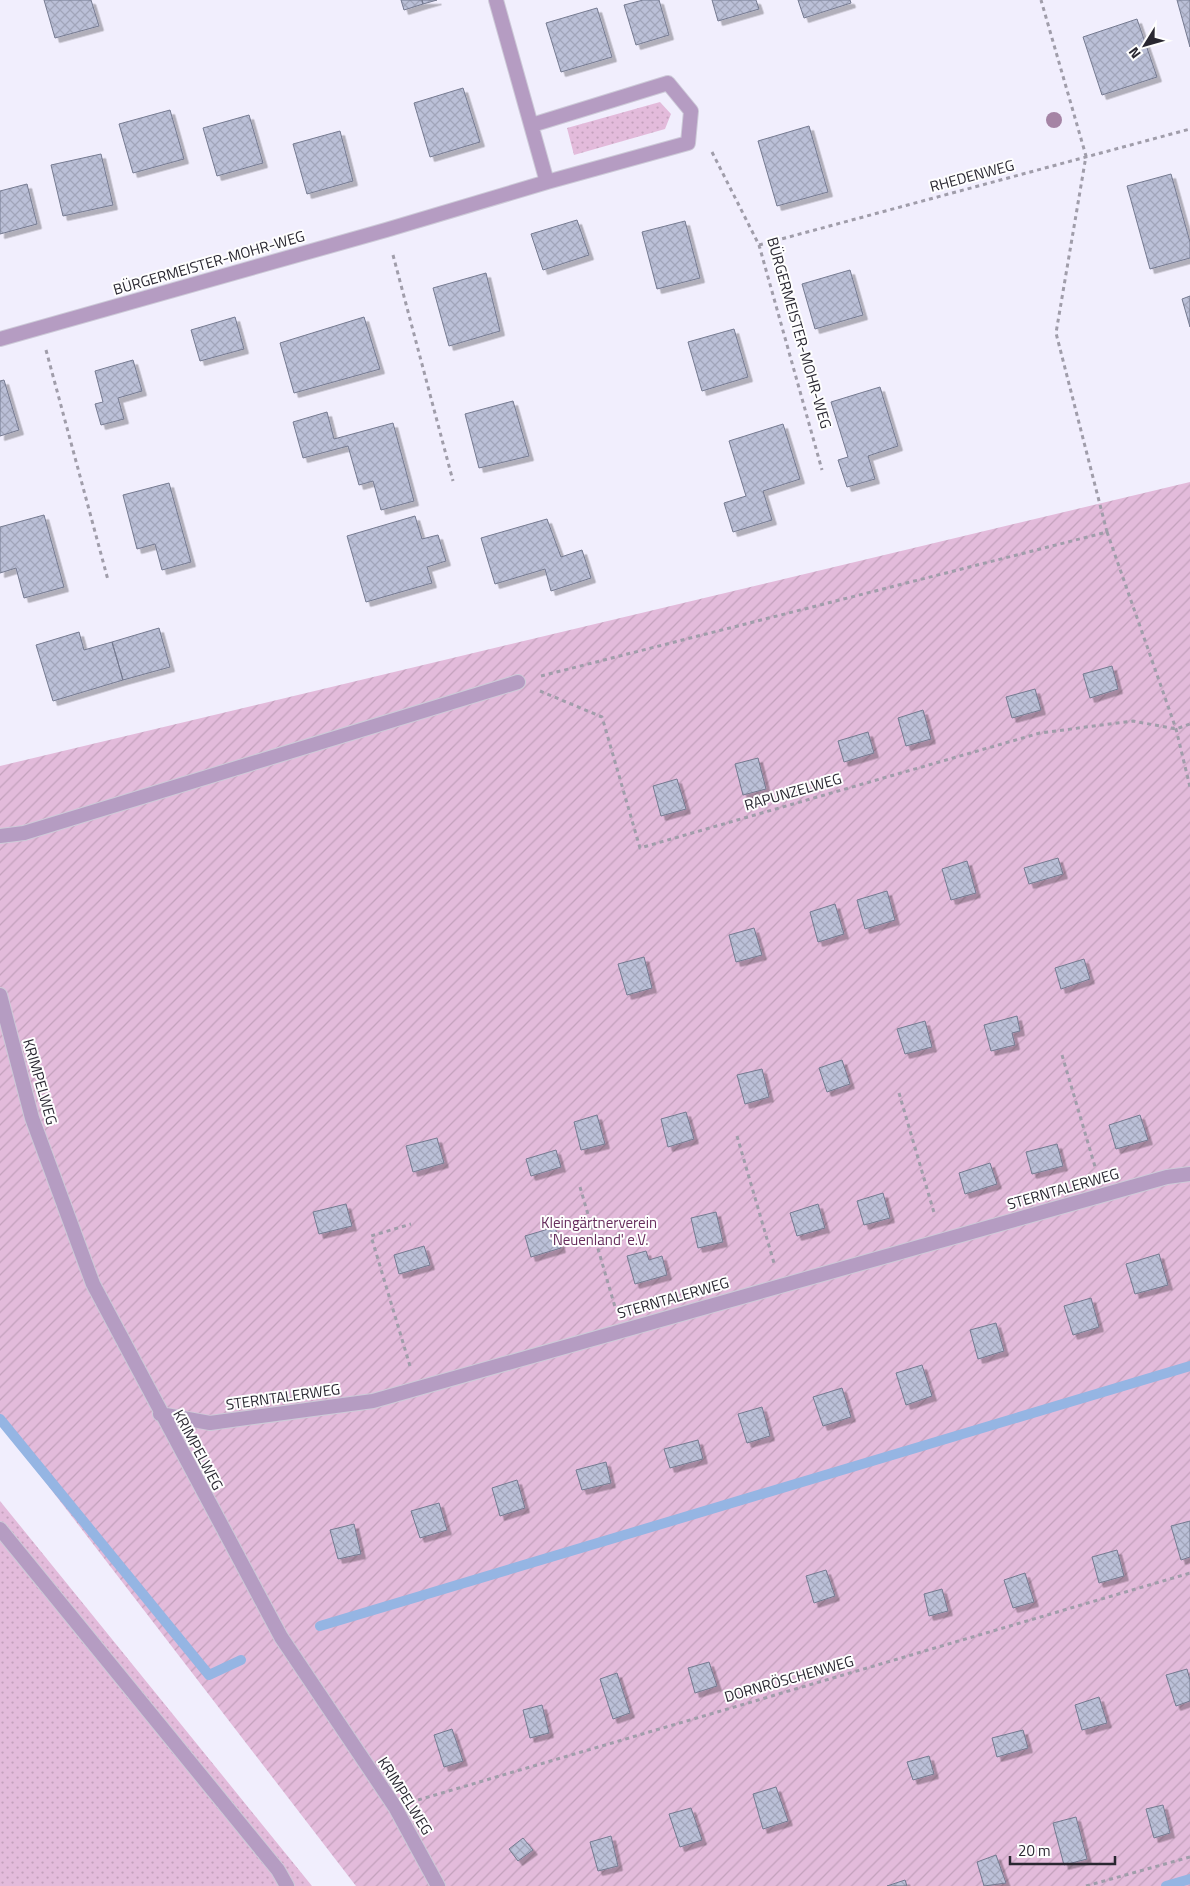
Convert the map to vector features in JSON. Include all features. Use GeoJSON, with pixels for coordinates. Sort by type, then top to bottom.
{"type":"FeatureCollection","features":[{"type":"Feature","properties":{"kind":"street"},"geometry":{"type":"LineString","coordinates":[[496,0],[548,182]]}},
{"type":"Feature","properties":{"kind":"street"},"geometry":{"type":"LineString","coordinates":[[532,125],[668,83],[690,110],[688,143]]}},
{"type":"Feature","properties":{"kind":"street","name":"BÜRGERMEISTER-MOHR-WEG"},"geometry":{"type":"LineString","coordinates":[[0,338],[688,143]]}},
{"type":"Feature","properties":{"kind":"street"},"geometry":{"type":"LineString","coordinates":[[0,836],[24,833],[518,682]]}},
{"type":"Feature","properties":{"kind":"street","name":"KRIMPELWEG"},"geometry":{"type":"LineString","coordinates":[[0,996],[32,1118],[93,1284],[160,1414],[281,1637],[395,1806],[438,1886]]}},
{"type":"Feature","properties":{"kind":"street","name":"STERNTALERWEG"},"geometry":{"type":"LineString","coordinates":[[160,1414],[210,1423],[373,1400],[1167,1177],[1190,1174]]}},
{"type":"Feature","properties":{"kind":"street"},"geometry":{"type":"LineString","coordinates":[[0,1529],[278,1870],[287,1886]]}},
{"type":"Feature","properties":{"kind":"path"},"geometry":{"type":"LineString","coordinates":[[1040,0],[1086,156],[1056,333],[1106,532],[1176,728],[1190,787]]}},
{"type":"Feature","properties":{"kind":"path","name":"RHEDENWEG"},"geometry":{"type":"LineString","coordinates":[[759,245],[1190,129]]}},
{"type":"Feature","properties":{"kind":"path","name":"BÜRGERMEISTER-MOHR-WEG"},"geometry":{"type":"LineString","coordinates":[[688,143],[709,146],[759,245],[822,470]]}},
{"type":"Feature","properties":{"kind":"path"},"geometry":{"type":"LineString","coordinates":[[386,230],[453,481]]}},
{"type":"Feature","properties":{"kind":"path"},"geometry":{"type":"LineString","coordinates":[[40,328],[108,580]]}},
{"type":"Feature","properties":{"kind":"path"},"geometry":{"type":"LineString","coordinates":[[518,682],[1106,532]]}},
{"type":"Feature","properties":{"kind":"path","name":"RAPUNZELWEG"},"geometry":{"type":"LineString","coordinates":[[518,682],[602,717],[640,848],[1040,733],[1133,721],[1176,728]]}},
{"type":"Feature","properties":{"kind":"path"},"geometry":{"type":"LineString","coordinates":[[1176,728],[1190,724]]}},
{"type":"Feature","properties":{"kind":"path"},"geometry":{"type":"LineString","coordinates":[[1062,1055],[1103,1195]]}},
{"type":"Feature","properties":{"kind":"path"},"geometry":{"type":"LineString","coordinates":[[899,1093],[942,1240]]}},
{"type":"Feature","properties":{"kind":"path"},"geometry":{"type":"LineString","coordinates":[[737,1136],[780,1285]]}},
{"type":"Feature","properties":{"kind":"path"},"geometry":{"type":"LineString","coordinates":[[580,1187],[621,1330]]}},
{"type":"Feature","properties":{"kind":"path"},"geometry":{"type":"LineString","coordinates":[[411,1224],[371,1236],[417,1388]]}},
{"type":"Feature","properties":{"kind":"path","name":"DORNRÖSCHENWEG"},"geometry":{"type":"LineString","coordinates":[[395,1806],[1190,1573]]}},
{"type":"Feature","properties":{"kind":"path"},"geometry":{"type":"LineString","coordinates":[[1086,1886],[1190,1857]]}},
{"type":"Feature","properties":{"kind":"green space"},"geometry":{"type":"Polygon","coordinates":[[[660,102],[671,114],[665,129],[574,155],[567,128],[660,102]]]}},
{"type":"Feature","properties":{"kind":"green space","name":"Kleingärtnerverein 'Neuenland' e.V."},"geometry":{"type":"Polygon","coordinates":[[[1190,482],[1190,1886],[356,1886],[0,1423],[0,766],[1190,482]]]}},
{"type":"Feature","properties":{"kind":"green space"},"geometry":{"type":"Polygon","coordinates":[[[0,1501],[312,1886],[0,1886],[0,1501]]]}},
{"type":"Feature","properties":{"kind":"building"},"geometry":{"type":"Polygon","coordinates":[[[44,0],[91,0],[99,26],[55,38],[44,0]]]}},
{"type":"Feature","properties":{"kind":"building"},"geometry":{"type":"Polygon","coordinates":[[[401,0],[422,0],[423,4],[404,10],[401,0]]]}},
{"type":"Feature","properties":{"kind":"building"},"geometry":{"type":"Polygon","coordinates":[[[422,0],[437,0],[423,4],[422,0]]]}},
{"type":"Feature","properties":{"kind":"building"},"geometry":{"type":"Polygon","coordinates":[[[643,0],[659,0],[669,35],[636,45],[624,5],[643,0]]]}},
{"type":"Feature","properties":{"kind":"building"},"geometry":{"type":"Polygon","coordinates":[[[712,0],[756,0],[759,9],[718,21],[712,0]]]}},
{"type":"Feature","properties":{"kind":"building"},"geometry":{"type":"Polygon","coordinates":[[[798,0],[850,0],[851,3],[804,18],[798,0]]]}},
{"type":"Feature","properties":{"kind":"building"},"geometry":{"type":"Polygon","coordinates":[[[1177,0],[1190,0],[1190,47],[1177,0]]]}},
{"type":"Feature","properties":{"kind":"building"},"geometry":{"type":"Polygon","coordinates":[[[597,8],[612,57],[561,72],[546,23],[597,8]]]}},
{"type":"Feature","properties":{"kind":"building"},"geometry":{"type":"Polygon","coordinates":[[[1137,19],[1157,77],[1102,95],[1083,37],[1137,19]]]}},
{"type":"Feature","properties":{"kind":"building"},"geometry":{"type":"Polygon","coordinates":[[[463,88],[480,142],[430,157],[414,103],[463,88]]]}},
{"type":"Feature","properties":{"kind":"building"},"geometry":{"type":"Polygon","coordinates":[[[170,110],[184,159],[133,173],[119,124],[170,110]]]}},
{"type":"Feature","properties":{"kind":"building"},"geometry":{"type":"Polygon","coordinates":[[[249,115],[263,163],[217,176],[203,128],[249,115]]]}},
{"type":"Feature","properties":{"kind":"building"},"geometry":{"type":"Polygon","coordinates":[[[809,126],[828,192],[777,206],[758,141],[809,126]]]}},
{"type":"Feature","properties":{"kind":"building"},"geometry":{"type":"Polygon","coordinates":[[[340,131],[353,181],[307,194],[293,144],[340,131]]]}},
{"type":"Feature","properties":{"kind":"building"},"geometry":{"type":"Polygon","coordinates":[[[101,154],[113,205],[63,216],[51,165],[101,154]]]}},
{"type":"Feature","properties":{"kind":"building"},"geometry":{"type":"Polygon","coordinates":[[[1171,174],[1190,242],[1190,258],[1150,269],[1127,186],[1171,174]]]}},
{"type":"Feature","properties":{"kind":"building"},"geometry":{"type":"Polygon","coordinates":[[[27,184],[37,224],[0,234],[0,191],[27,184]]]}},
{"type":"Feature","properties":{"kind":"building"},"geometry":{"type":"Polygon","coordinates":[[[577,220],[589,255],[543,270],[531,234],[577,220]]]}},
{"type":"Feature","properties":{"kind":"building"},"geometry":{"type":"Polygon","coordinates":[[[685,221],[700,278],[657,289],[642,232],[685,221]]]}},
{"type":"Feature","properties":{"kind":"building"},"geometry":{"type":"Polygon","coordinates":[[[850,270],[863,315],[815,329],[802,284],[850,270]]]}},
{"type":"Feature","properties":{"kind":"building"},"geometry":{"type":"Polygon","coordinates":[[[486,273],[500,331],[449,346],[433,288],[486,273]]]}},
{"type":"Feature","properties":{"kind":"building"},"geometry":{"type":"Polygon","coordinates":[[[1190,296],[1190,327],[1182,299],[1190,296]]]}},
{"type":"Feature","properties":{"kind":"building"},"geometry":{"type":"Polygon","coordinates":[[[235,317],[244,349],[200,361],[191,330],[235,317]]]}},
{"type":"Feature","properties":{"kind":"building"},"geometry":{"type":"Polygon","coordinates":[[[364,317],[380,369],[294,393],[280,343],[364,317]]]}},
{"type":"Feature","properties":{"kind":"building"},"geometry":{"type":"Polygon","coordinates":[[[734,329],[748,377],[702,391],[688,342],[734,329]]]}},
{"type":"Feature","properties":{"kind":"building"},"geometry":{"type":"Polygon","coordinates":[[[133,360],[142,391],[118,398],[124,419],[101,425],[95,404],[103,402],[95,371],[133,360]]]}},
{"type":"Feature","properties":{"kind":"building"},"geometry":{"type":"Polygon","coordinates":[[[4,380],[19,430],[0,436],[0,381],[4,380]]]}},
{"type":"Feature","properties":{"kind":"building"},"geometry":{"type":"Polygon","coordinates":[[[880,387],[898,446],[868,456],[875,479],[847,487],[838,460],[848,457],[831,402],[880,387]]]}},
{"type":"Feature","properties":{"kind":"building"},"geometry":{"type":"Polygon","coordinates":[[[513,401],[529,456],[479,468],[465,414],[513,401]]]}},
{"type":"Feature","properties":{"kind":"building"},"geometry":{"type":"Polygon","coordinates":[[[327,412],[334,439],[393,423],[414,501],[381,510],[373,481],[359,485],[348,446],[303,458],[293,422],[327,412]]]}},
{"type":"Feature","properties":{"kind":"building"},"geometry":{"type":"Polygon","coordinates":[[[783,424],[800,479],[763,491],[772,520],[733,532],[724,503],[746,496],[729,441],[783,424]]]}},
{"type":"Feature","properties":{"kind":"building"},"geometry":{"type":"Polygon","coordinates":[[[169,483],[191,562],[162,570],[155,544],[137,549],[123,495],[169,483]]]}},
{"type":"Feature","properties":{"kind":"building"},"geometry":{"type":"Polygon","coordinates":[[[44,515],[64,587],[24,598],[16,568],[0,573],[0,527],[44,515]]]}},
{"type":"Feature","properties":{"kind":"building"},"geometry":{"type":"Polygon","coordinates":[[[415,516],[422,539],[438,535],[446,561],[427,567],[432,583],[366,602],[347,536],[415,516]]]}},
{"type":"Feature","properties":{"kind":"building"},"geometry":{"type":"Polygon","coordinates":[[[547,519],[561,557],[582,550],[591,578],[551,591],[545,569],[495,584],[481,538],[547,519]]]}},
{"type":"Feature","properties":{"kind":"building"},"geometry":{"type":"Polygon","coordinates":[[[159,628],[170,667],[123,680],[112,642],[159,628]]]}},
{"type":"Feature","properties":{"kind":"building"},"geometry":{"type":"Polygon","coordinates":[[[79,632],[84,650],[112,642],[123,680],[53,701],[36,645],[79,632]]]}},
{"type":"Feature","properties":{"kind":"building"},"geometry":{"type":"Polygon","coordinates":[[[1112,666],[1118,689],[1090,698],[1083,674],[1112,666]]]}},
{"type":"Feature","properties":{"kind":"building"},"geometry":{"type":"Polygon","coordinates":[[[1035,689],[1041,710],[1012,718],[1006,697],[1035,689]]]}},
{"type":"Feature","properties":{"kind":"building"},"geometry":{"type":"Polygon","coordinates":[[[923,710],[931,739],[906,746],[898,718],[923,710]]]}},
{"type":"Feature","properties":{"kind":"building"},"geometry":{"type":"Polygon","coordinates":[[[868,732],[874,753],[844,762],[838,741],[868,732]]]}},
{"type":"Feature","properties":{"kind":"building"},"geometry":{"type":"Polygon","coordinates":[[[758,758],[766,789],[743,795],[735,764],[758,758]]]}},
{"type":"Feature","properties":{"kind":"building"},"geometry":{"type":"Polygon","coordinates":[[[677,779],[686,809],[661,816],[653,786],[677,779]]]}},
{"type":"Feature","properties":{"kind":"building"},"geometry":{"type":"Polygon","coordinates":[[[1058,858],[1063,874],[1029,884],[1024,868],[1058,858]]]}},
{"type":"Feature","properties":{"kind":"building"},"geometry":{"type":"Polygon","coordinates":[[[967,861],[976,893],[951,900],[942,869],[967,861]]]}},
{"type":"Feature","properties":{"kind":"building"},"geometry":{"type":"Polygon","coordinates":[[[887,891],[895,920],[865,929],[857,900],[887,891]]]}},
{"type":"Feature","properties":{"kind":"building"},"geometry":{"type":"Polygon","coordinates":[[[835,904],[844,934],[818,942],[810,912],[835,904]]]}},
{"type":"Feature","properties":{"kind":"building"},"geometry":{"type":"Polygon","coordinates":[[[754,928],[762,955],[736,962],[729,935],[754,928]]]}},
{"type":"Feature","properties":{"kind":"building"},"geometry":{"type":"Polygon","coordinates":[[[644,957],[652,988],[627,995],[618,964],[644,957]]]}},
{"type":"Feature","properties":{"kind":"building"},"geometry":{"type":"Polygon","coordinates":[[[1084,959],[1090,979],[1061,989],[1055,968],[1084,959]]]}},
{"type":"Feature","properties":{"kind":"building"},"geometry":{"type":"Polygon","coordinates":[[[1017,1016],[1020,1031],[1012,1033],[1015,1045],[991,1051],[984,1025],[1017,1016]]]}},
{"type":"Feature","properties":{"kind":"building"},"geometry":{"type":"Polygon","coordinates":[[[925,1021],[932,1047],[905,1054],[897,1029],[925,1021]]]}},
{"type":"Feature","properties":{"kind":"building"},"geometry":{"type":"Polygon","coordinates":[[[842,1060],[850,1084],[827,1092],[819,1068],[842,1060]]]}},
{"type":"Feature","properties":{"kind":"building"},"geometry":{"type":"Polygon","coordinates":[[[762,1069],[769,1097],[745,1104],[737,1075],[762,1069]]]}},
{"type":"Feature","properties":{"kind":"building"},"geometry":{"type":"Polygon","coordinates":[[[686,1112],[694,1139],[668,1147],[661,1119],[686,1112]]]}},
{"type":"Feature","properties":{"kind":"building"},"geometry":{"type":"Polygon","coordinates":[[[597,1115],[605,1144],[581,1150],[574,1122],[597,1115]]]}},
{"type":"Feature","properties":{"kind":"building"},"geometry":{"type":"Polygon","coordinates":[[[1140,1115],[1148,1140],[1116,1149],[1109,1125],[1140,1115]]]}},
{"type":"Feature","properties":{"kind":"building"},"geometry":{"type":"Polygon","coordinates":[[[437,1138],[444,1163],[413,1172],[406,1146],[437,1138]]]}},
{"type":"Feature","properties":{"kind":"building"},"geometry":{"type":"Polygon","coordinates":[[[1057,1144],[1063,1166],[1032,1174],[1026,1152],[1057,1144]]]}},
{"type":"Feature","properties":{"kind":"building"},"geometry":{"type":"Polygon","coordinates":[[[556,1150],[561,1167],[531,1176],[526,1159],[556,1150]]]}},
{"type":"Feature","properties":{"kind":"building"},"geometry":{"type":"Polygon","coordinates":[[[990,1163],[997,1184],[965,1194],[959,1173],[990,1163]]]}},
{"type":"Feature","properties":{"kind":"building"},"geometry":{"type":"Polygon","coordinates":[[[883,1193],[890,1218],[864,1225],[857,1201],[883,1193]]]}},
{"type":"Feature","properties":{"kind":"building"},"geometry":{"type":"Polygon","coordinates":[[[346,1204],[352,1226],[319,1234],[313,1212],[346,1204]]]}},
{"type":"Feature","properties":{"kind":"building"},"geometry":{"type":"Polygon","coordinates":[[[818,1204],[825,1228],[797,1236],[790,1213],[818,1204]]]}},
{"type":"Feature","properties":{"kind":"building"},"geometry":{"type":"Polygon","coordinates":[[[716,1212],[723,1242],[698,1248],[691,1218],[716,1212]]]}},
{"type":"Feature","properties":{"kind":"building"},"geometry":{"type":"Polygon","coordinates":[[[555,1227],[561,1248],[531,1257],[525,1236],[555,1227]]]}},
{"type":"Feature","properties":{"kind":"building"},"geometry":{"type":"Polygon","coordinates":[[[424,1246],[430,1265],[399,1274],[394,1255],[424,1246]]]}},
{"type":"Feature","properties":{"kind":"building"},"geometry":{"type":"Polygon","coordinates":[[[646,1251],[649,1260],[662,1256],[667,1275],[635,1284],[627,1256],[646,1251]]]}},
{"type":"Feature","properties":{"kind":"building"},"geometry":{"type":"Polygon","coordinates":[[[1159,1254],[1168,1285],[1135,1294],[1126,1264],[1159,1254]]]}},
{"type":"Feature","properties":{"kind":"building"},"geometry":{"type":"Polygon","coordinates":[[[1091,1298],[1099,1327],[1073,1335],[1064,1306],[1091,1298]]]}},
{"type":"Feature","properties":{"kind":"building"},"geometry":{"type":"Polygon","coordinates":[[[996,1323],[1004,1351],[978,1359],[970,1330],[996,1323]]]}},
{"type":"Feature","properties":{"kind":"building"},"geometry":{"type":"Polygon","coordinates":[[[922,1365],[932,1396],[906,1405],[896,1373],[922,1365]]]}},
{"type":"Feature","properties":{"kind":"building"},"geometry":{"type":"Polygon","coordinates":[[[842,1388],[851,1417],[823,1426],[813,1397],[842,1388]]]}},
{"type":"Feature","properties":{"kind":"building"},"geometry":{"type":"Polygon","coordinates":[[[762,1407],[770,1436],[747,1443],[738,1414],[762,1407]]]}},
{"type":"Feature","properties":{"kind":"building"},"geometry":{"type":"Polygon","coordinates":[[[698,1440],[703,1459],[670,1468],[664,1449],[698,1440]]]}},
{"type":"Feature","properties":{"kind":"building"},"geometry":{"type":"Polygon","coordinates":[[[606,1462],[611,1483],[582,1490],[576,1470],[606,1462]]]}},
{"type":"Feature","properties":{"kind":"building"},"geometry":{"type":"Polygon","coordinates":[[[517,1480],[525,1508],[500,1516],[492,1488],[517,1480]]]}},
{"type":"Feature","properties":{"kind":"building"},"geometry":{"type":"Polygon","coordinates":[[[439,1503],[447,1530],[420,1538],[411,1511],[439,1503]]]}},
{"type":"Feature","properties":{"kind":"building"},"geometry":{"type":"Polygon","coordinates":[[[1190,1521],[1190,1557],[1181,1560],[1171,1526],[1190,1521]]]}},
{"type":"Feature","properties":{"kind":"building"},"geometry":{"type":"Polygon","coordinates":[[[354,1524],[361,1554],[338,1559],[330,1530],[354,1524]]]}},
{"type":"Feature","properties":{"kind":"building"},"geometry":{"type":"Polygon","coordinates":[[[1117,1550],[1124,1576],[1099,1583],[1092,1557],[1117,1550]]]}},
{"type":"Feature","properties":{"kind":"building"},"geometry":{"type":"Polygon","coordinates":[[[826,1570],[835,1596],[814,1603],[806,1576],[826,1570]]]}},
{"type":"Feature","properties":{"kind":"building"},"geometry":{"type":"Polygon","coordinates":[[[1025,1573],[1034,1602],[1013,1608],[1004,1580],[1025,1573]]]}},
{"type":"Feature","properties":{"kind":"building"},"geometry":{"type":"Polygon","coordinates":[[[942,1589],[948,1611],[929,1616],[924,1594],[942,1589]]]}},
{"type":"Feature","properties":{"kind":"building"},"geometry":{"type":"Polygon","coordinates":[[[709,1662],[717,1686],[695,1693],[688,1668],[709,1662]]]}},
{"type":"Feature","properties":{"kind":"building"},"geometry":{"type":"Polygon","coordinates":[[[1187,1669],[1190,1680],[1190,1701],[1176,1706],[1166,1675],[1187,1669]]]}},
{"type":"Feature","properties":{"kind":"building"},"geometry":{"type":"Polygon","coordinates":[[[617,1673],[630,1713],[613,1719],[600,1679],[617,1673]]]}},
{"type":"Feature","properties":{"kind":"building"},"geometry":{"type":"Polygon","coordinates":[[[1099,1697],[1107,1723],[1082,1730],[1075,1705],[1099,1697]]]}},
{"type":"Feature","properties":{"kind":"building"},"geometry":{"type":"Polygon","coordinates":[[[542,1705],[549,1733],[530,1738],[523,1710],[542,1705]]]}},
{"type":"Feature","properties":{"kind":"building"},"geometry":{"type":"Polygon","coordinates":[[[452,1729],[463,1761],[444,1767],[434,1735],[452,1729]]]}},
{"type":"Feature","properties":{"kind":"building"},"geometry":{"type":"Polygon","coordinates":[[[1023,1730],[1028,1748],[997,1757],[992,1738],[1023,1730]]]}},
{"type":"Feature","properties":{"kind":"building"},"geometry":{"type":"Polygon","coordinates":[[[929,1756],[934,1774],[913,1780],[907,1762],[929,1756]]]}},
{"type":"Feature","properties":{"kind":"building"},"geometry":{"type":"Polygon","coordinates":[[[776,1787],[788,1821],[763,1829],[753,1794],[776,1787]]]}},
{"type":"Feature","properties":{"kind":"building"},"geometry":{"type":"Polygon","coordinates":[[[1163,1805],[1170,1833],[1154,1838],[1146,1809],[1163,1805]]]}},
{"type":"Feature","properties":{"kind":"building"},"geometry":{"type":"Polygon","coordinates":[[[691,1808],[702,1840],[680,1847],[669,1814],[691,1808]]]}},
{"type":"Feature","properties":{"kind":"building"},"geometry":{"type":"Polygon","coordinates":[[[1076,1817],[1087,1859],[1064,1865],[1053,1823],[1076,1817]]]}},
{"type":"Feature","properties":{"kind":"building"},"geometry":{"type":"Polygon","coordinates":[[[611,1836],[618,1866],[598,1871],[590,1842],[611,1836]]]}},
{"type":"Feature","properties":{"kind":"building"},"geometry":{"type":"Polygon","coordinates":[[[523,1838],[533,1850],[518,1861],[509,1849],[523,1838]]]}},
{"type":"Feature","properties":{"kind":"building"},"geometry":{"type":"Polygon","coordinates":[[[996,1855],[1006,1883],[984,1886],[977,1862],[996,1855]]]}},
{"type":"Feature","properties":{"kind":"building"},"geometry":{"type":"Polygon","coordinates":[[[905,1880],[907,1886],[887,1886],[905,1880]]]}},
{"type":"Feature","properties":{"kind":"waterway"},"geometry":{"type":"LineString","coordinates":[[320,1626],[1190,1366]]}},
{"type":"Feature","properties":{"kind":"waterway"},"geometry":{"type":"LineString","coordinates":[[0,1419],[209,1675],[241,1660]]}},
{"type":"Feature","properties":{"kind":"waterway"},"geometry":{"type":"LineString","coordinates":[[1166,1886],[1190,1879]]}}]}
